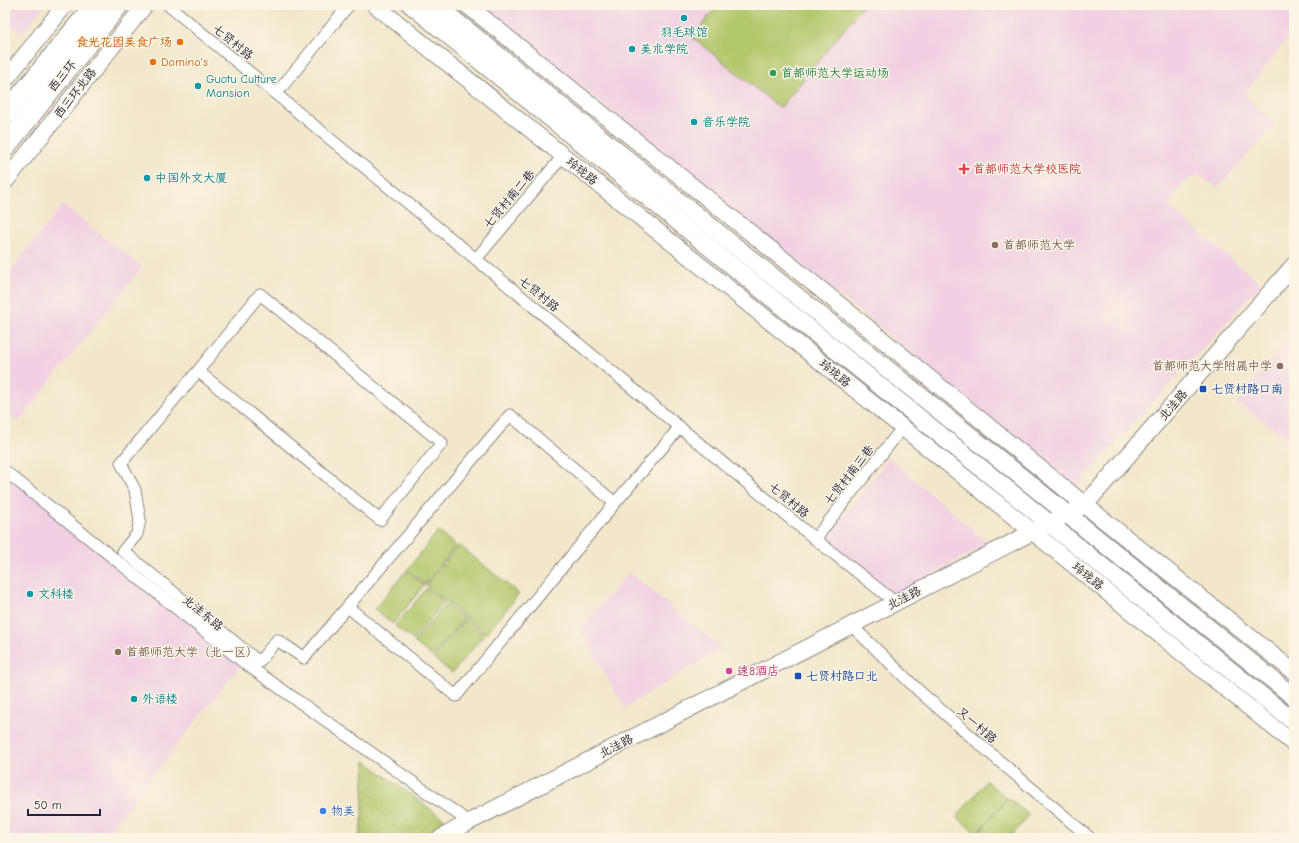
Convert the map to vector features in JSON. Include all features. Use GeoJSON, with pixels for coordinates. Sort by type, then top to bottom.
{"type":"FeatureCollection","features":[{"type":"Feature","properties":{"kind":"highway","name":"西三环"},"geometry":{"type":"LineString","coordinates":[[5,116],[95,14],[118,5]]}},
{"type":"Feature","properties":{"kind":"highway","name":"西三环"},"geometry":{"type":"LineString","coordinates":[[5,147],[95,14]]}},
{"type":"Feature","properties":{"kind":"main road","name":"玲珑路"},"geometry":{"type":"LineString","coordinates":[[411,5],[1294,722]]}},
{"type":"Feature","properties":{"kind":"main road"},"geometry":{"type":"LineString","coordinates":[[436,5],[1294,697]]}},
{"type":"Feature","properties":{"kind":"street"},"geometry":{"type":"LineString","coordinates":[[5,80],[65,5]]}},
{"type":"Feature","properties":{"kind":"street","name":"西三环北路"},"geometry":{"type":"LineString","coordinates":[[5,182],[145,5]]}},
{"type":"Feature","properties":{"kind":"street","name":"七贤村路"},"geometry":{"type":"LineString","coordinates":[[168,5],[815,538],[895,602]]}},
{"type":"Feature","properties":{"kind":"street"},"geometry":{"type":"LineString","coordinates":[[276,94],[349,5]]}},
{"type":"Feature","properties":{"kind":"street","name":"玲珑路"},"geometry":{"type":"LineString","coordinates":[[374,5],[903,427],[1294,744]]}},
{"type":"Feature","properties":{"kind":"street"},"geometry":{"type":"LineString","coordinates":[[467,5],[1294,673]]}},
{"type":"Feature","properties":{"kind":"street","name":"七贤村南二巷"},"geometry":{"type":"LineString","coordinates":[[476,259],[562,156]]}},
{"type":"Feature","properties":{"kind":"street","name":"北洼路"},"geometry":{"type":"LineString","coordinates":[[441,838],[469,822],[1085,505],[1294,265]]}},
{"type":"Feature","properties":{"kind":"street"},"geometry":{"type":"LineString","coordinates":[[198,371],[380,520],[442,443],[260,294],[121,463],[135,490],[140,520],[137,534],[123,551],[259,662],[276,640],[304,658],[510,415],[615,503]]}},
{"type":"Feature","properties":{"kind":"street"},"geometry":{"type":"LineString","coordinates":[[348,607],[456,696],[615,503],[680,427]]}},
{"type":"Feature","properties":{"kind":"street","name":"七贤村南三巷"},"geometry":{"type":"LineString","coordinates":[[815,538],[903,427]]}},
{"type":"Feature","properties":{"kind":"street","name":"北洼东路"},"geometry":{"type":"LineString","coordinates":[[5,472],[244,662],[469,822]]}},
{"type":"Feature","properties":{"kind":"street","name":"又一村路"},"geometry":{"type":"LineString","coordinates":[[851,625],[919,691],[1090,838]]}},
{"type":"Feature","properties":{"kind":"street"},"geometry":{"type":"LineString","coordinates":[[1237,651],[1294,673]]}},
{"type":"Feature","properties":{"kind":"street"},"geometry":{"type":"LineString","coordinates":[[1217,658],[1243,702]]}},
{"type":"Feature","properties":{"kind":"shaded area"},"geometry":{"type":"Polygon","coordinates":[[[5,5],[45,5],[21,34],[5,21],[5,5]]]}},
{"type":"Feature","properties":{"kind":"shaded area","name":"首都师范大学"},"geometry":{"type":"Polygon","coordinates":[[[480,5],[1294,5],[1294,30],[1244,94],[1275,124],[1218,188],[1198,174],[1183,183],[1167,206],[1261,284],[1076,487],[480,5]]]}},
{"type":"Feature","properties":{"kind":"shaded area"},"geometry":{"type":"Polygon","coordinates":[[[63,205],[142,267],[18,422],[5,411],[5,278],[63,205]]]}},
{"type":"Feature","properties":{"kind":"shaded area","name":"首都师范大学附属中学"},"geometry":{"type":"Polygon","coordinates":[[[1294,330],[1294,442],[1237,403],[1294,330]]]}},
{"type":"Feature","properties":{"kind":"shaded area"},"geometry":{"type":"Polygon","coordinates":[[[889,458],[988,543],[895,595],[826,539],[889,458]]]}},
{"type":"Feature","properties":{"kind":"shaded area","name":"首都师范大学（北一区）"},"geometry":{"type":"Polygon","coordinates":[[[5,471],[243,662],[103,838],[5,838],[5,471]]]}},
{"type":"Feature","properties":{"kind":"shaded area"},"geometry":{"type":"Polygon","coordinates":[[[629,572],[721,648],[625,708],[580,630],[629,572]]]}},
{"type":"Feature","properties":{"kind":"green space","name":"首都师范大学运动场"},"geometry":{"type":"Polygon","coordinates":[[[718,5],[864,5],[780,108],[692,37],[718,5]]]}},
{"type":"Feature","properties":{"kind":"green space"},"geometry":{"type":"Polygon","coordinates":[[[438,531],[456,546],[425,584],[407,570],[438,531]]]}},
{"type":"Feature","properties":{"kind":"green space"},"geometry":{"type":"Polygon","coordinates":[[[459,545],[519,594],[486,634],[426,585],[459,545]]]}},
{"type":"Feature","properties":{"kind":"green space"},"geometry":{"type":"Polygon","coordinates":[[[406,571],[424,585],[393,624],[375,609],[406,571]]]}},
{"type":"Feature","properties":{"kind":"green space"},"geometry":{"type":"Polygon","coordinates":[[[427,588],[444,602],[413,640],[395,626],[427,588]]]}},
{"type":"Feature","properties":{"kind":"green space"},"geometry":{"type":"Polygon","coordinates":[[[446,604],[464,618],[432,656],[414,642],[446,604]]]}},
{"type":"Feature","properties":{"kind":"green space"},"geometry":{"type":"Polygon","coordinates":[[[465,619],[484,635],[452,673],[433,658],[465,619]]]}},
{"type":"Feature","properties":{"kind":"green space"},"geometry":{"type":"Polygon","coordinates":[[[365,761],[448,822],[422,838],[359,838],[362,819],[365,761]]]}},
{"type":"Feature","properties":{"kind":"green space"},"geometry":{"type":"Polygon","coordinates":[[[986,781],[1007,798],[977,834],[957,817],[986,781]]]}},
{"type":"Feature","properties":{"kind":"green space"},"geometry":{"type":"Polygon","coordinates":[[[1008,798],[1029,815],[1010,838],[982,838],[978,834],[1008,798]]]}},
{"type":"Feature","properties":{"kind":"place","name":"羽毛球馆"},"geometry":{"type":"Point","coordinates":[684,18]}},
{"type":"Feature","properties":{"kind":"place","name":"食光花园美食广场"},"geometry":{"type":"Point","coordinates":[180,42]}},
{"type":"Feature","properties":{"kind":"place","name":"美术学院"},"geometry":{"type":"Point","coordinates":[632,49]}},
{"type":"Feature","properties":{"kind":"place","name":"Domino's"},"geometry":{"type":"Point","coordinates":[153,62]}},
{"type":"Feature","properties":{"kind":"place","name":"首都师范大学运动场"},"geometry":{"type":"Point","coordinates":[773,73]}},
{"type":"Feature","properties":{"kind":"place","name":"Guotu Culture Mansion"},"geometry":{"type":"Point","coordinates":[198,86]}},
{"type":"Feature","properties":{"kind":"place","name":"音乐学院"},"geometry":{"type":"Point","coordinates":[694,122]}},
{"type":"Feature","properties":{"kind":"place","name":"首都师范大学校医院"},"geometry":{"type":"Point","coordinates":[964,169]}},
{"type":"Feature","properties":{"kind":"place","name":"中国外文大厦"},"geometry":{"type":"Point","coordinates":[147,178]}},
{"type":"Feature","properties":{"kind":"place","name":"首都师范大学"},"geometry":{"type":"Point","coordinates":[995,245]}},
{"type":"Feature","properties":{"kind":"place","name":"首都师范大学附属中学"},"geometry":{"type":"Point","coordinates":[1280,366]}},
{"type":"Feature","properties":{"kind":"place","name":"七贤村路口南"},"geometry":{"type":"Point","coordinates":[1203,389]}},
{"type":"Feature","properties":{"kind":"place","name":"文科楼"},"geometry":{"type":"Point","coordinates":[30,594]}},
{"type":"Feature","properties":{"kind":"place","name":"首都师范大学（北一区）"},"geometry":{"type":"Point","coordinates":[118,652]}},
{"type":"Feature","properties":{"kind":"place","name":"速8酒店"},"geometry":{"type":"Point","coordinates":[729,671]}},
{"type":"Feature","properties":{"kind":"place","name":"七贤村路口北"},"geometry":{"type":"Point","coordinates":[798,676]}},
{"type":"Feature","properties":{"kind":"place","name":"外语楼"},"geometry":{"type":"Point","coordinates":[134,699]}},
{"type":"Feature","properties":{"kind":"place","name":"物美"},"geometry":{"type":"Point","coordinates":[323,811]}}]}
